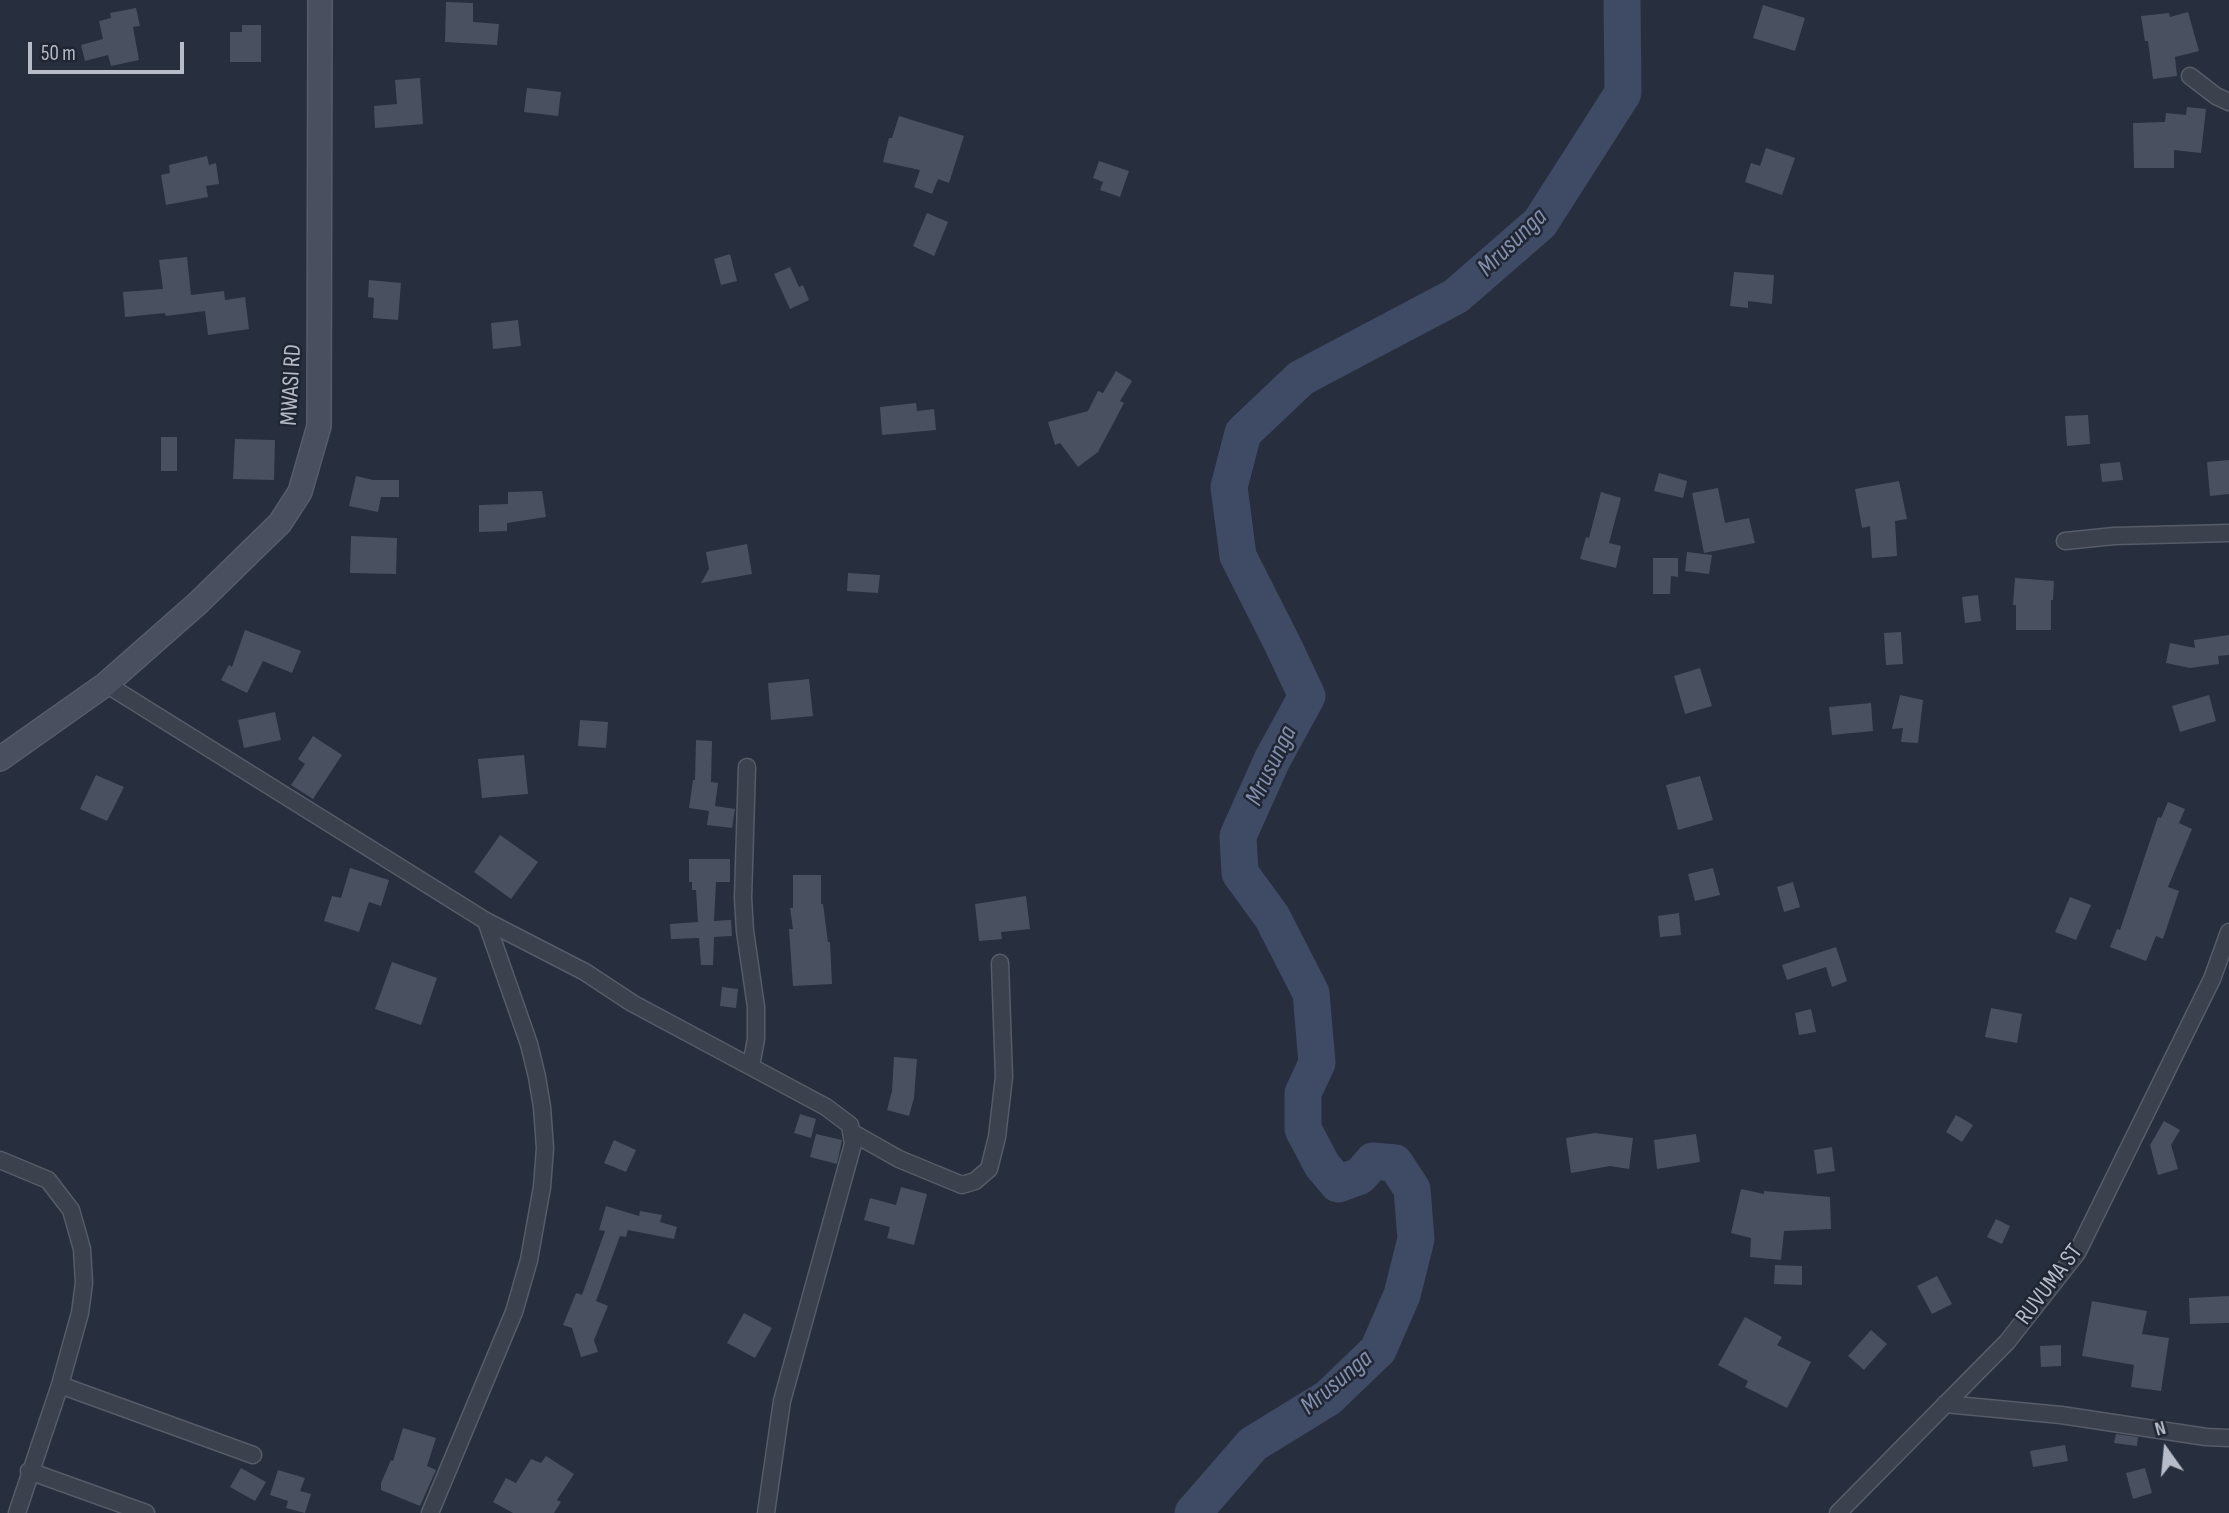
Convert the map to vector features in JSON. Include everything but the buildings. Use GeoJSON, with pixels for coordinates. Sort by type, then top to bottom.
{"type":"FeatureCollection","features":[{"type":"Feature","properties":{"kind":"street","name":"MWASI RD"},"geometry":{"type":"LineString","coordinates":[[0,759],[106,684],[198,603],[281,523],[300,492],[319,426],[320,0]]}},
{"type":"Feature","properties":{"kind":"street"},"geometry":{"type":"LineString","coordinates":[[2190,76],[2216,96],[2229,102]]}},
{"type":"Feature","properties":{"kind":"street"},"geometry":{"type":"LineString","coordinates":[[2065,541],[2114,536],[2229,533]]}},
{"type":"Feature","properties":{"kind":"street"},"geometry":{"type":"LineString","coordinates":[[106,684],[486,921],[584,972],[632,1003],[751,1066],[840,1116],[850,1125],[853,1144],[782,1401],[766,1513]]}},
{"type":"Feature","properties":{"kind":"street"},"geometry":{"type":"LineString","coordinates":[[747,767],[743,898],[756,1007],[756,1039],[751,1066]]}},
{"type":"Feature","properties":{"kind":"street"},"geometry":{"type":"LineString","coordinates":[[430,1513],[514,1312],[529,1260],[542,1187],[545,1147],[537,1077],[529,1044],[486,921]]}},
{"type":"Feature","properties":{"kind":"street","name":"RUVUMA ST"},"geometry":{"type":"LineString","coordinates":[[1838,1513],[2007,1342],[2077,1253],[2212,979],[2229,932]]}},
{"type":"Feature","properties":{"kind":"street"},"geometry":{"type":"LineString","coordinates":[[853,1133],[899,1159],[962,1185],[975,1181],[989,1169],[997,1137],[1004,1077],[1000,963]]}},
{"type":"Feature","properties":{"kind":"street"},"geometry":{"type":"LineString","coordinates":[[0,1160],[48,1180],[71,1210],[82,1249],[84,1283],[80,1312],[60,1385],[16,1513]]}},
{"type":"Feature","properties":{"kind":"street"},"geometry":{"type":"LineString","coordinates":[[60,1385],[253,1455]]}},
{"type":"Feature","properties":{"kind":"street"},"geometry":{"type":"LineString","coordinates":[[1945,1404],[2061,1415],[2206,1437],[2229,1438]]}},
{"type":"Feature","properties":{"kind":"street"},"geometry":{"type":"LineString","coordinates":[[29,1471],[146,1513]]}},
{"type":"Feature","properties":{"kind":"waterway","name":"Mrusunga"},"geometry":{"type":"LineString","coordinates":[[1193,1513],[1253,1444],[1328,1398],[1378,1350],[1402,1295],[1416,1239],[1412,1189],[1395,1163],[1373,1161],[1360,1176],[1338,1184],[1322,1165],[1303,1129],[1303,1093],[1317,1063],[1311,993],[1272,917],[1240,873],[1238,836],[1272,760],[1307,696],[1238,556],[1229,487],[1243,433],[1301,378],[1456,296],[1540,223],[1623,93],[1622,0]]}}]}
